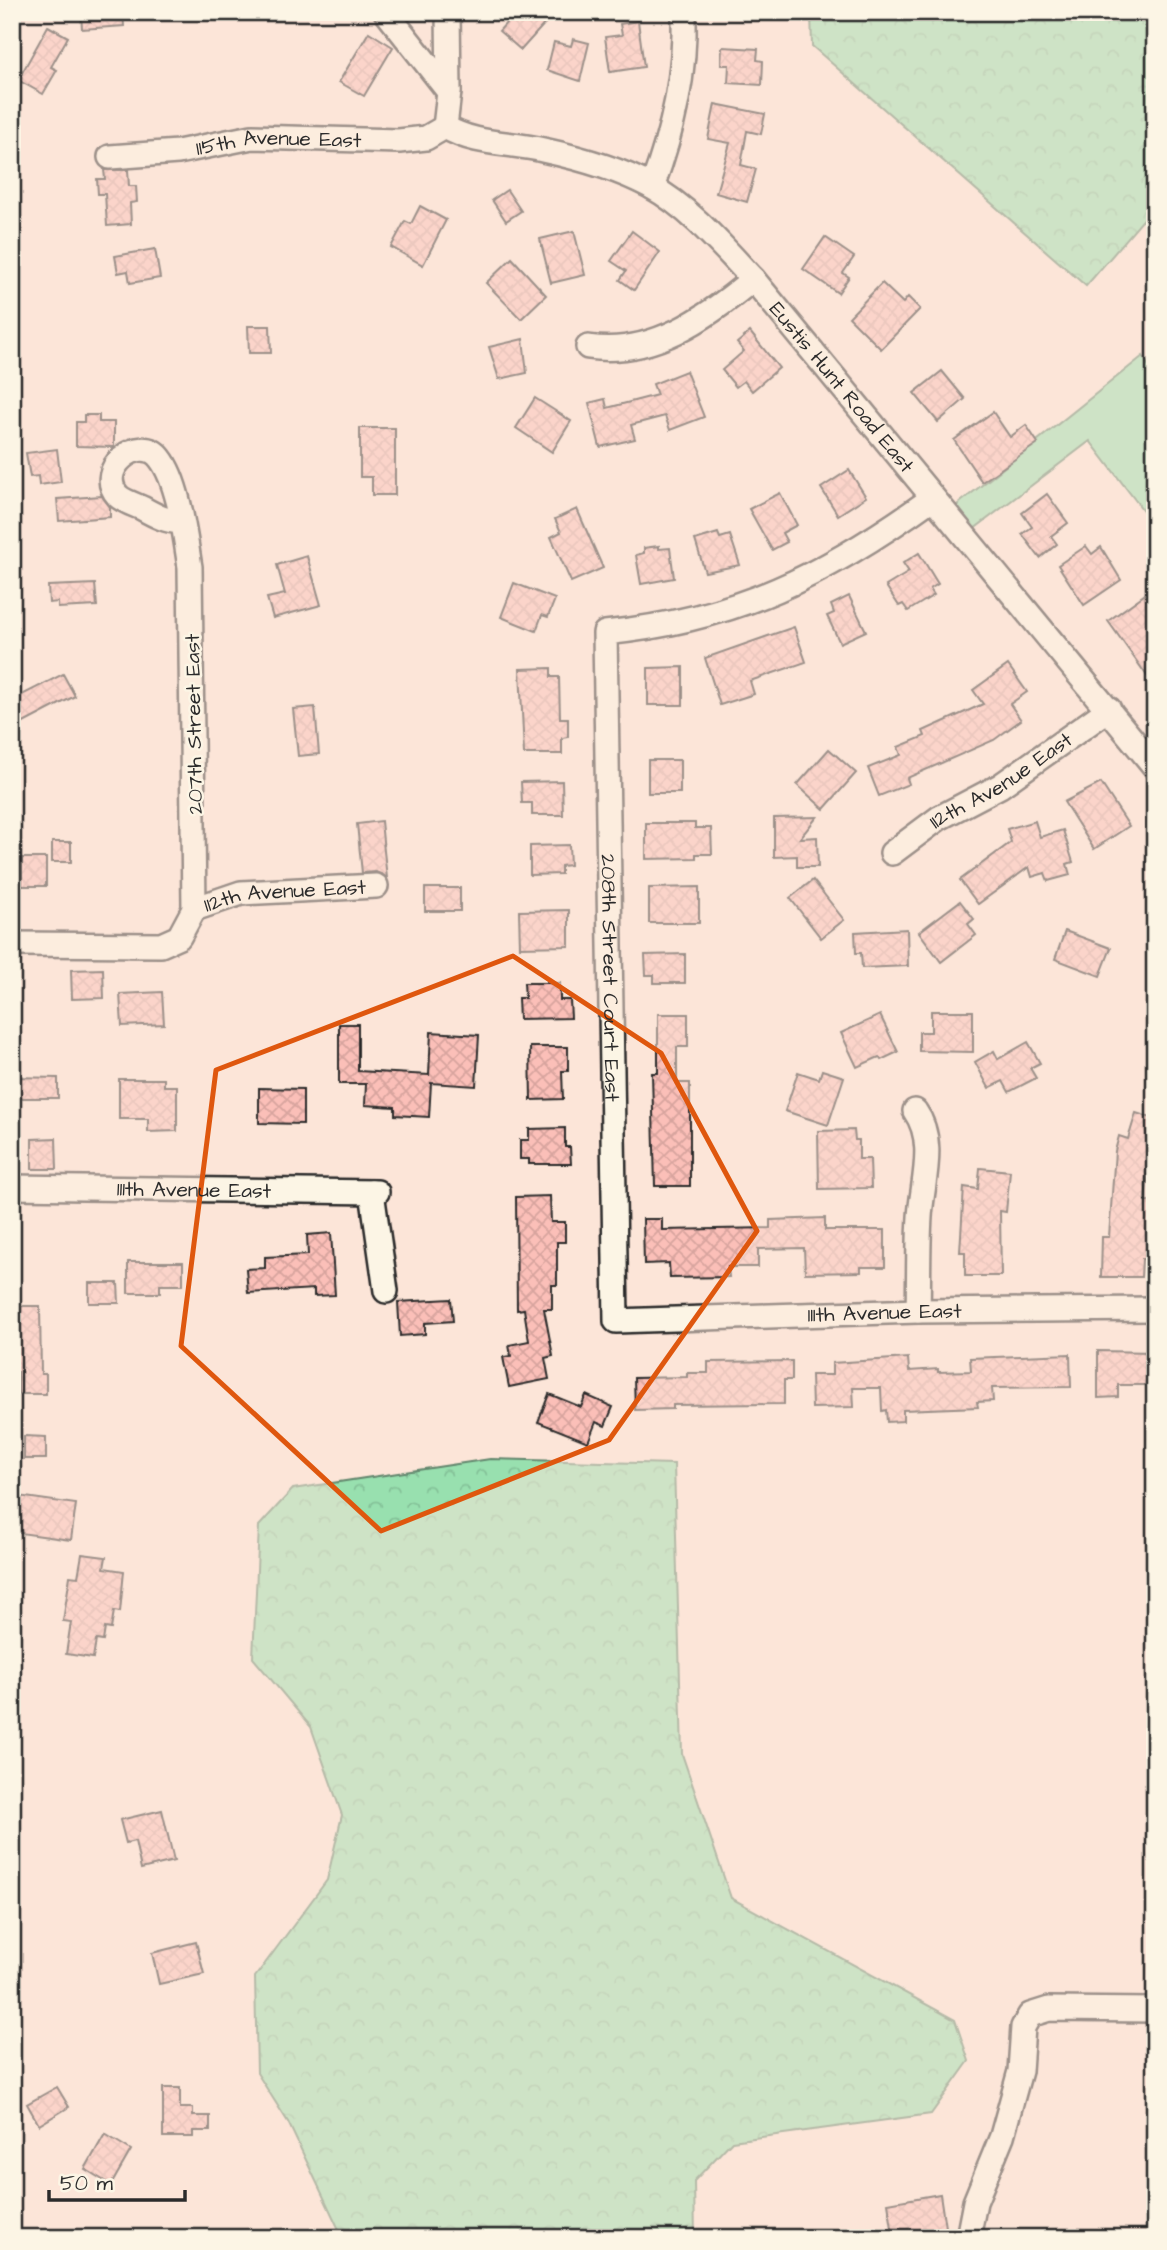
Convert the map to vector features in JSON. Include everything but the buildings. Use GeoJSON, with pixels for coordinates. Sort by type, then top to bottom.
{"type":"FeatureCollection","features":[{"type":"Feature","properties":{"kind":"street"},"geometry":{"type":"LineString","coordinates":[[386,12],[449,92]]}},
{"type":"Feature","properties":{"kind":"street"},"geometry":{"type":"LineString","coordinates":[[445,127],[449,92],[448,12]]}},
{"type":"Feature","properties":{"kind":"street"},"geometry":{"type":"LineString","coordinates":[[652,187],[678,102],[685,41],[684,12]]}},
{"type":"Feature","properties":{"kind":"street","name":"Eustis Hunt Road East"},"geometry":{"type":"LineString","coordinates":[[445,127],[475,140],[541,149],[587,161],[652,187],[696,220],[753,279],[931,499],[1155,767]]}},
{"type":"Feature","properties":{"kind":"street","name":"115th Avenue East"},"geometry":{"type":"LineString","coordinates":[[110,157],[178,152],[251,136],[399,141],[426,138],[445,127]]}},
{"type":"Feature","properties":{"kind":"street"},"geometry":{"type":"LineString","coordinates":[[588,347],[609,350],[628,348],[677,332],[723,305],[753,279]]}},
{"type":"Feature","properties":{"kind":"street","name":"208th Street Court East"},"geometry":{"type":"LineString","coordinates":[[616,1321],[605,633],[668,625],[779,592],[870,543],[931,499]]}},
{"type":"Feature","properties":{"kind":"street","name":"207th Street East"},"geometry":{"type":"LineString","coordinates":[[182,522],[190,567],[193,611],[190,917]]}},
{"type":"Feature","properties":{"kind":"street","name":"112th Avenue East"},"geometry":{"type":"LineString","coordinates":[[892,853],[939,818],[1000,786],[1109,709]]}},
{"type":"Feature","properties":{"kind":"street","name":"112th Avenue East"},"geometry":{"type":"LineString","coordinates":[[12,944],[161,945],[179,937],[190,917],[241,893],[376,886]]}},
{"type":"Feature","properties":{"kind":"street"},"geometry":{"type":"LineString","coordinates":[[915,1111],[924,1123],[927,1144],[920,1216],[918,1311]]}},
{"type":"Feature","properties":{"kind":"street","name":"111th Avenue East"},"geometry":{"type":"LineString","coordinates":[[12,1187],[375,1192],[386,1291]]}},
{"type":"Feature","properties":{"kind":"street","name":"111th Avenue East"},"geometry":{"type":"LineString","coordinates":[[616,1321],[918,1311],[1155,1309]]}},
{"type":"Feature","properties":{"kind":"street"},"geometry":{"type":"LineString","coordinates":[[968,2238],[975,2202],[1002,2136],[1020,2071],[1023,2027],[1030,2015],[1049,2009],[1155,2010]]}},
{"type":"Feature","properties":{"kind":"highlighted area"},"geometry":{"type":"Polygon","coordinates":[[[513,956],[661,1053],[757,1231],[609,1440],[381,1531],[181,1346],[216,1070],[513,956]]]}},
{"type":"Feature","properties":{"kind":"green space"},"geometry":{"type":"Polygon","coordinates":[[[811,12],[1155,12],[1155,206],[1086,286],[812,46],[811,12]]]}},
{"type":"Feature","properties":{"kind":"green space"},"geometry":{"type":"Polygon","coordinates":[[[1143,356],[1155,377],[1155,526],[1090,441],[974,529],[957,505],[1143,356]]]}},
{"type":"Feature","properties":{"kind":"green space"},"geometry":{"type":"Polygon","coordinates":[[[490,1459],[674,1464],[682,1754],[731,1898],[955,2020],[969,2061],[931,2114],[732,2141],[694,2181],[695,2238],[343,2238],[288,2122],[257,2073],[255,1977],[327,1880],[342,1815],[311,1727],[253,1658],[259,1526],[293,1489],[490,1459]]]}}]}
